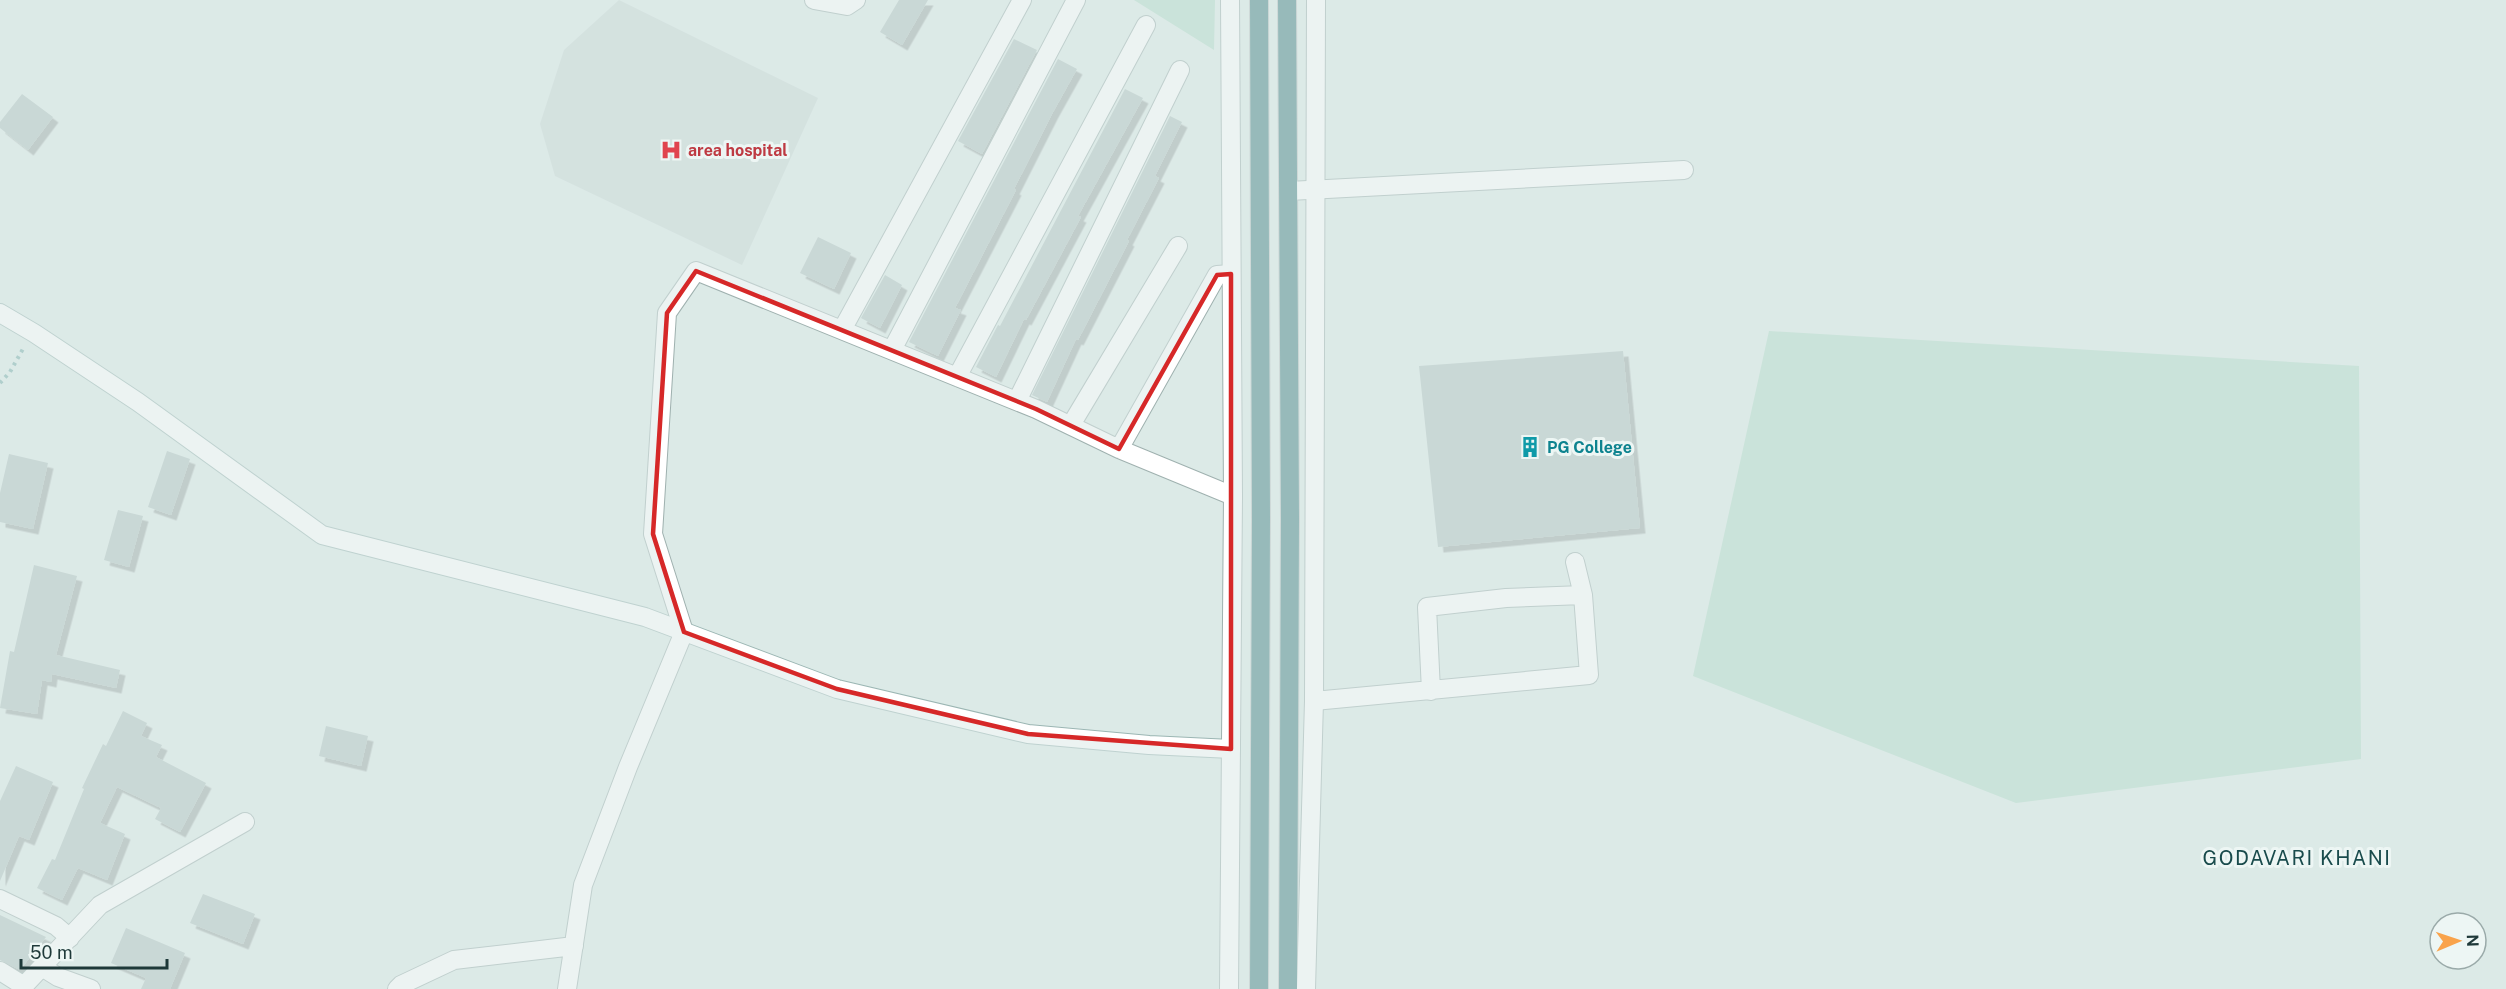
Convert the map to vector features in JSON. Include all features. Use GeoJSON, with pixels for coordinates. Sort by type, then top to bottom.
{"type":"FeatureCollection","features":[{"type":"Feature","properties":{"kind":"highway"},"geometry":{"type":"LineString","coordinates":[[1259,0],[1259,989]]}},
{"type":"Feature","properties":{"kind":"highway"},"geometry":{"type":"LineString","coordinates":[[1287,0],[1289,191],[1288,989]]}},
{"type":"Feature","properties":{"kind":"street"},"geometry":{"type":"LineString","coordinates":[[814,0],[837,2],[847,6],[856,0]]}},
{"type":"Feature","properties":{"kind":"street"},"geometry":{"type":"LineString","coordinates":[[842,330],[1022,0]]}},
{"type":"Feature","properties":{"kind":"street"},"geometry":{"type":"LineString","coordinates":[[892,350],[1076,0]]}},
{"type":"Feature","properties":{"kind":"street"},"geometry":{"type":"LineString","coordinates":[[1229,989],[1233,496],[1230,0]]}},
{"type":"Feature","properties":{"kind":"street"},"geometry":{"type":"LineString","coordinates":[[1306,989],[1314,701],[1316,0]]}},
{"type":"Feature","properties":{"kind":"street"},"geometry":{"type":"LineString","coordinates":[[957,377],[1146,25]]}},
{"type":"Feature","properties":{"kind":"street"},"geometry":{"type":"LineString","coordinates":[[1017,401],[1180,70]]}},
{"type":"Feature","properties":{"kind":"street"},"geometry":{"type":"LineString","coordinates":[[1289,191],[1684,170]]}},
{"type":"Feature","properties":{"kind":"street"},"geometry":{"type":"LineString","coordinates":[[1071,425],[1178,246]]}},
{"type":"Feature","properties":{"kind":"street"},"geometry":{"type":"LineString","coordinates":[[567,989],[583,885],[628,767],[684,632],[653,534],[668,313],[696,271],[1017,401],[1119,449],[1233,496]]}},
{"type":"Feature","properties":{"kind":"street"},"geometry":{"type":"LineString","coordinates":[[1119,449],[1217,275],[1231,274]]}},
{"type":"Feature","properties":{"kind":"street"},"geometry":{"type":"LineString","coordinates":[[0,313],[138,402],[321,535],[645,617],[837,689],[1028,734],[1149,745],[1231,749]]}},
{"type":"Feature","properties":{"kind":"street"},"geometry":{"type":"LineString","coordinates":[[1314,701],[1589,675],[1583,595],[1575,562]]}},
{"type":"Feature","properties":{"kind":"street"},"geometry":{"type":"LineString","coordinates":[[1431,691],[1428,606],[1506,598],[1583,595]]}},
{"type":"Feature","properties":{"kind":"street"},"geometry":{"type":"LineString","coordinates":[[0,971],[22,987],[100,905],[245,822]]}},
{"type":"Feature","properties":{"kind":"street"},"geometry":{"type":"LineString","coordinates":[[0,899],[56,926],[70,938]]}},
{"type":"Feature","properties":{"kind":"street"},"geometry":{"type":"LineString","coordinates":[[397,989],[401,984],[454,960],[574,946]]}},
{"type":"Feature","properties":{"kind":"street"},"geometry":{"type":"LineString","coordinates":[[42,967],[58,977],[91,989]]}},
{"type":"Feature","properties":{"kind":"path"},"geometry":{"type":"LineString","coordinates":[[0,383],[10,372],[26,342],[34,333]]}},
{"type":"Feature","properties":{"kind":"highlighted area"},"geometry":{"type":"Polygon","coordinates":[[[696,271],[1036,409],[1119,449],[1217,275],[1231,274],[1231,749],[1028,734],[837,689],[684,632],[653,534],[667,313],[696,271]]]}},
{"type":"Feature","properties":{"kind":"shaded area","name":"area hospital"},"geometry":{"type":"Polygon","coordinates":[[[619,0],[818,98],[742,265],[555,176],[540,124],[564,50],[619,0]]]}},
{"type":"Feature","properties":{"kind":"green space"},"geometry":{"type":"Polygon","coordinates":[[[1134,0],[1215,0],[1214,50],[1134,0]]]}},
{"type":"Feature","properties":{"kind":"green space"},"geometry":{"type":"Polygon","coordinates":[[[1769,331],[2359,366],[2361,759],[2016,803],[1693,676],[1769,331]]]}},
{"type":"Feature","properties":{"kind":"building"},"geometry":{"type":"Polygon","coordinates":[[[899,0],[928,0],[902,45],[880,32],[899,0]]]}},
{"type":"Feature","properties":{"kind":"building"},"geometry":{"type":"Polygon","coordinates":[[[1014,39],[1037,50],[982,154],[958,141],[1014,39]]]}},
{"type":"Feature","properties":{"kind":"building"},"geometry":{"type":"Polygon","coordinates":[[[1058,59],[1077,69],[1053,112],[955,308],[961,310],[938,356],[909,342],[1058,59]]]}},
{"type":"Feature","properties":{"kind":"building"},"geometry":{"type":"Polygon","coordinates":[[[1125,89],[1143,98],[1078,216],[1081,217],[1026,320],[1024,319],[996,377],[976,367],[1125,89]]]}},
{"type":"Feature","properties":{"kind":"building"},"geometry":{"type":"Polygon","coordinates":[[[22,94],[53,117],[28,150],[0,128],[0,122],[22,94]]]}},
{"type":"Feature","properties":{"kind":"building"},"geometry":{"type":"Polygon","coordinates":[[[1170,116],[1182,122],[1155,176],[1159,178],[1078,340],[1076,339],[1047,402],[1032,395],[1170,116]]]}},
{"type":"Feature","properties":{"kind":"building"},"geometry":{"type":"Polygon","coordinates":[[[818,237],[851,253],[834,289],[800,273],[818,237]]]}},
{"type":"Feature","properties":{"kind":"building"},"geometry":{"type":"Polygon","coordinates":[[[885,275],[902,285],[880,328],[861,318],[885,275]]]}},
{"type":"Feature","properties":{"kind":"building","name":"PG College"},"geometry":{"type":"Polygon","coordinates":[[[1623,351],[1640,528],[1438,547],[1419,366],[1623,351]]]}},
{"type":"Feature","properties":{"kind":"building"},"geometry":{"type":"Polygon","coordinates":[[[167,451],[190,459],[171,515],[148,507],[167,451]]]}},
{"type":"Feature","properties":{"kind":"building"},"geometry":{"type":"Polygon","coordinates":[[[9,454],[48,463],[33,529],[0,522],[0,493],[9,454]]]}},
{"type":"Feature","properties":{"kind":"building"},"geometry":{"type":"Polygon","coordinates":[[[118,510],[143,516],[129,567],[104,560],[118,510]]]}},
{"type":"Feature","properties":{"kind":"building"},"geometry":{"type":"Polygon","coordinates":[[[34,565],[77,576],[56,655],[120,670],[116,688],[52,674],[51,682],[42,680],[37,714],[0,708],[10,651],[14,652],[34,565]]]}},
{"type":"Feature","properties":{"kind":"building"},"geometry":{"type":"Polygon","coordinates":[[[123,711],[147,723],[141,736],[162,745],[156,757],[206,783],[180,832],[155,819],[161,808],[117,787],[100,823],[125,834],[107,880],[78,868],[62,900],[37,888],[52,859],[55,860],[84,789],[82,788],[103,744],[106,746],[123,711]]]}},
{"type":"Feature","properties":{"kind":"building"},"geometry":{"type":"Polygon","coordinates":[[[326,726],[368,736],[361,766],[319,756],[326,726]]]}},
{"type":"Feature","properties":{"kind":"building"},"geometry":{"type":"Polygon","coordinates":[[[16,766],[53,782],[29,840],[19,836],[0,881],[0,801],[16,766]]]}},
{"type":"Feature","properties":{"kind":"building"},"geometry":{"type":"Polygon","coordinates":[[[203,894],[255,914],[243,944],[190,923],[203,894]]]}},
{"type":"Feature","properties":{"kind":"building"},"geometry":{"type":"Polygon","coordinates":[[[0,915],[46,937],[20,970],[0,960],[0,915]]]}},
{"type":"Feature","properties":{"kind":"building"},"geometry":{"type":"Polygon","coordinates":[[[126,928],[185,953],[170,989],[141,989],[146,978],[111,963],[126,928]]]}},
{"type":"Feature","properties":{"kind":"place","name":"area hospital"},"geometry":{"type":"Point","coordinates":[671,150]}},
{"type":"Feature","properties":{"kind":"place","name":"PG College"},"geometry":{"type":"Point","coordinates":[1530,447]}},
{"type":"Feature","properties":{"kind":"district","name":"GODAVARI KHANI"},"geometry":{"type":"Point","coordinates":[2297,858]}}]}
